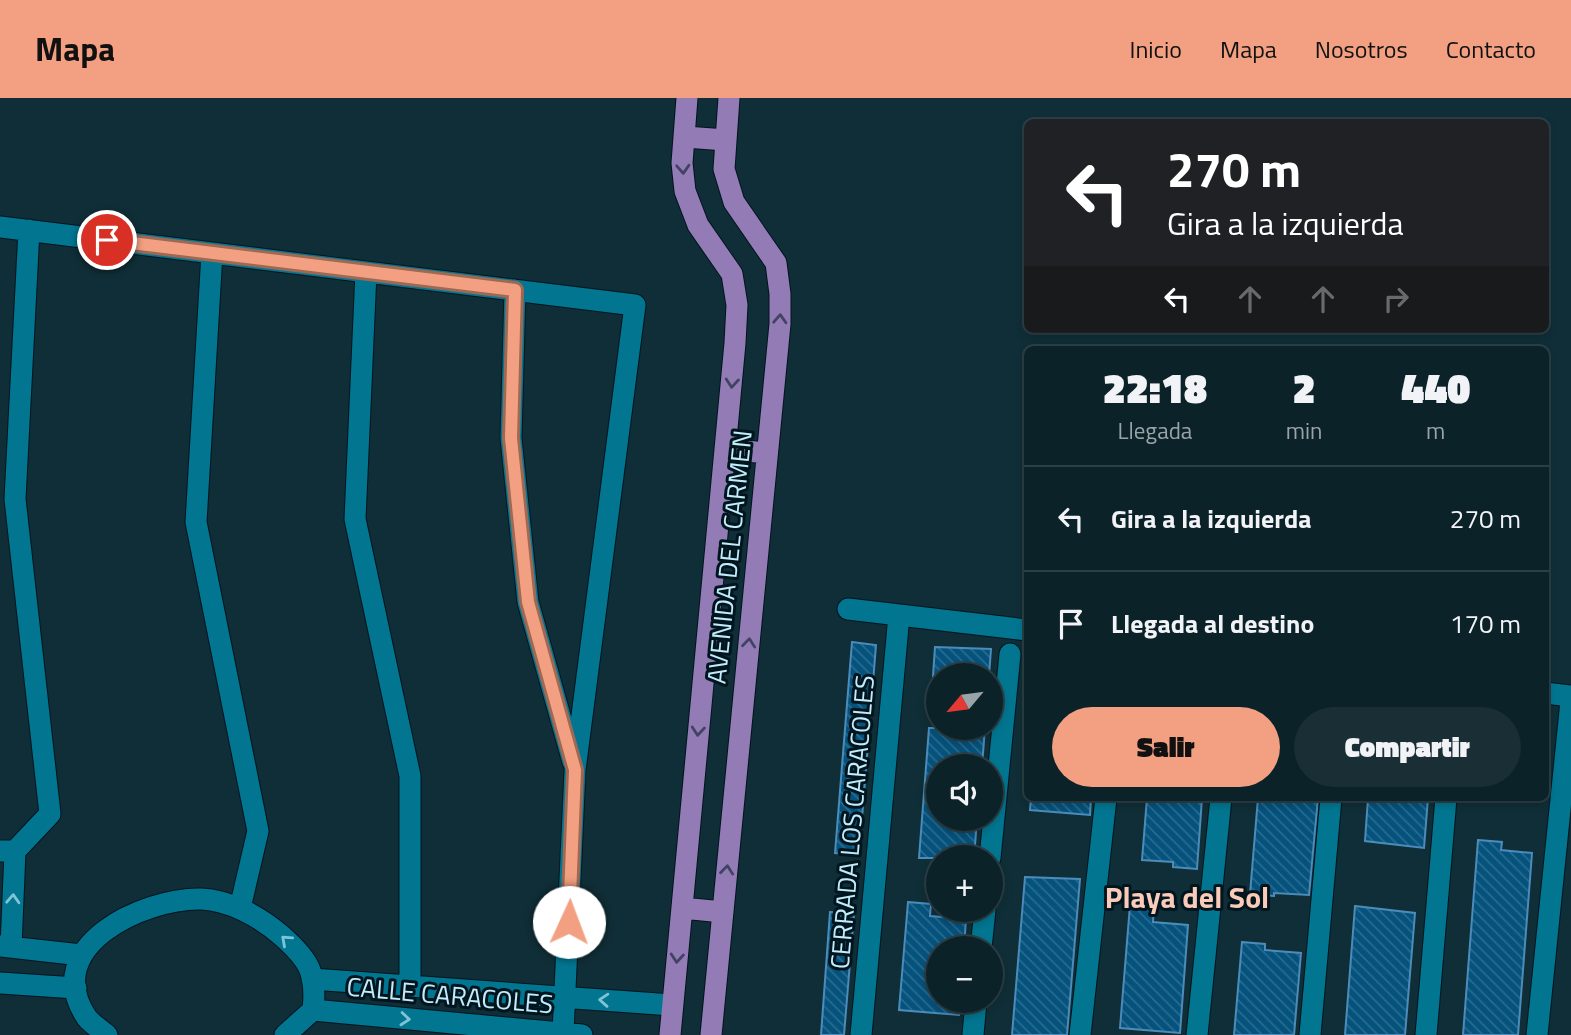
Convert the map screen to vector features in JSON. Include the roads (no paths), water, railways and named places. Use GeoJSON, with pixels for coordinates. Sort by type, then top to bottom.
{"type":"FeatureCollection","features":[{"type":"Feature","properties":{"kind":"main road","name":"AVENIDA DEL CARMEN"},"geometry":{"type":"LineString","coordinates":[[670,1035],[737,304],[732,274],[698,225],[685,191],[682,163],[687,98]]}},
{"type":"Feature","properties":{"kind":"main road","name":"AVENIDA DEL CARMEN"},"geometry":{"type":"LineString","coordinates":[[711,1035],[780,294],[776,263],[734,202],[724,169],[729,98]]}},
{"type":"Feature","properties":{"kind":"main road"},"geometry":{"type":"LineString","coordinates":[[685,137],[726,140]]}},
{"type":"Feature","properties":{"kind":"main road"},"geometry":{"type":"LineString","coordinates":[[725,449],[767,453]]}},
{"type":"Feature","properties":{"kind":"main road"},"geometry":{"type":"LineString","coordinates":[[682,908],[723,912]]}},
{"type":"Feature","properties":{"kind":"street"},"geometry":{"type":"LineString","coordinates":[[0,227],[635,305],[575,770],[566,997],[572,1034]]}},
{"type":"Feature","properties":{"kind":"street"},"geometry":{"type":"LineString","coordinates":[[29,230],[15,499],[50,814],[8,851],[5,947],[81,955],[74,974],[88,1027],[107,1035]]}},
{"type":"Feature","properties":{"kind":"street"},"geometry":{"type":"LineString","coordinates":[[212,253],[196,522],[258,831],[240,908]]}},
{"type":"Feature","properties":{"kind":"street"},"geometry":{"type":"LineString","coordinates":[[366,272],[355,519],[410,776],[410,986]]}},
{"type":"Feature","properties":{"kind":"street"},"geometry":{"type":"LineString","coordinates":[[515,290],[511,438],[528,602],[575,770]]}},
{"type":"Feature","properties":{"kind":"street"},"geometry":{"type":"LineString","coordinates":[[848,608],[1024,630]]}},
{"type":"Feature","properties":{"kind":"street","name":"CERRADA LOS CARACOLES"},"geometry":{"type":"LineString","coordinates":[[867,1035],[900,615]]}},
{"type":"Feature","properties":{"kind":"street"},"geometry":{"type":"LineString","coordinates":[[991,845],[1010,654]]}},
{"type":"Feature","properties":{"kind":"street"},"geometry":{"type":"LineString","coordinates":[[1549,693],[1571,696]]}},
{"type":"Feature","properties":{"kind":"street"},"geometry":{"type":"LineString","coordinates":[[1537,1035],[1571,701]]}},
{"type":"Feature","properties":{"kind":"street"},"geometry":{"type":"LineString","coordinates":[[1080,1035],[1106,801]]}},
{"type":"Feature","properties":{"kind":"street"},"geometry":{"type":"LineString","coordinates":[[1197,1035],[1221,801]]}},
{"type":"Feature","properties":{"kind":"street"},"geometry":{"type":"LineString","coordinates":[[1310,1035],[1331,801]]}},
{"type":"Feature","properties":{"kind":"street"},"geometry":{"type":"LineString","coordinates":[[1426,1035],[1446,801]]}},
{"type":"Feature","properties":{"kind":"street","name":"CALLE CARACOLES"},"geometry":{"type":"LineString","coordinates":[[81,955],[101,934],[130,915],[163,902],[202,899],[240,908],[276,931],[304,956],[315,987],[313,1010],[285,1035]]}},
{"type":"Feature","properties":{"kind":"street"},"geometry":{"type":"LineString","coordinates":[[44,951],[49,965],[44,986]]}},
{"type":"Feature","properties":{"kind":"street","name":"CALLE CARACOLES"},"geometry":{"type":"LineString","coordinates":[[312,979],[672,1005]]}},
{"type":"Feature","properties":{"kind":"street"},"geometry":{"type":"LineString","coordinates":[[0,983],[76,988]]}},
{"type":"Feature","properties":{"kind":"street"},"geometry":{"type":"LineString","coordinates":[[454,1023],[456,989]]}},
{"type":"Feature","properties":{"kind":"street","name":"CALLE CARACOLES"},"geometry":{"type":"LineString","coordinates":[[313,1010],[367,1025],[454,1023],[572,1034]]}},
{"type":"Feature","properties":{"kind":"street"},"geometry":{"type":"LineString","coordinates":[[973,1035],[975,1013]]}},
{"type":"Feature","properties":{"kind":"district","name":"Playa del Sol"},"geometry":{"type":"Point","coordinates":[1187,897]}}]}
